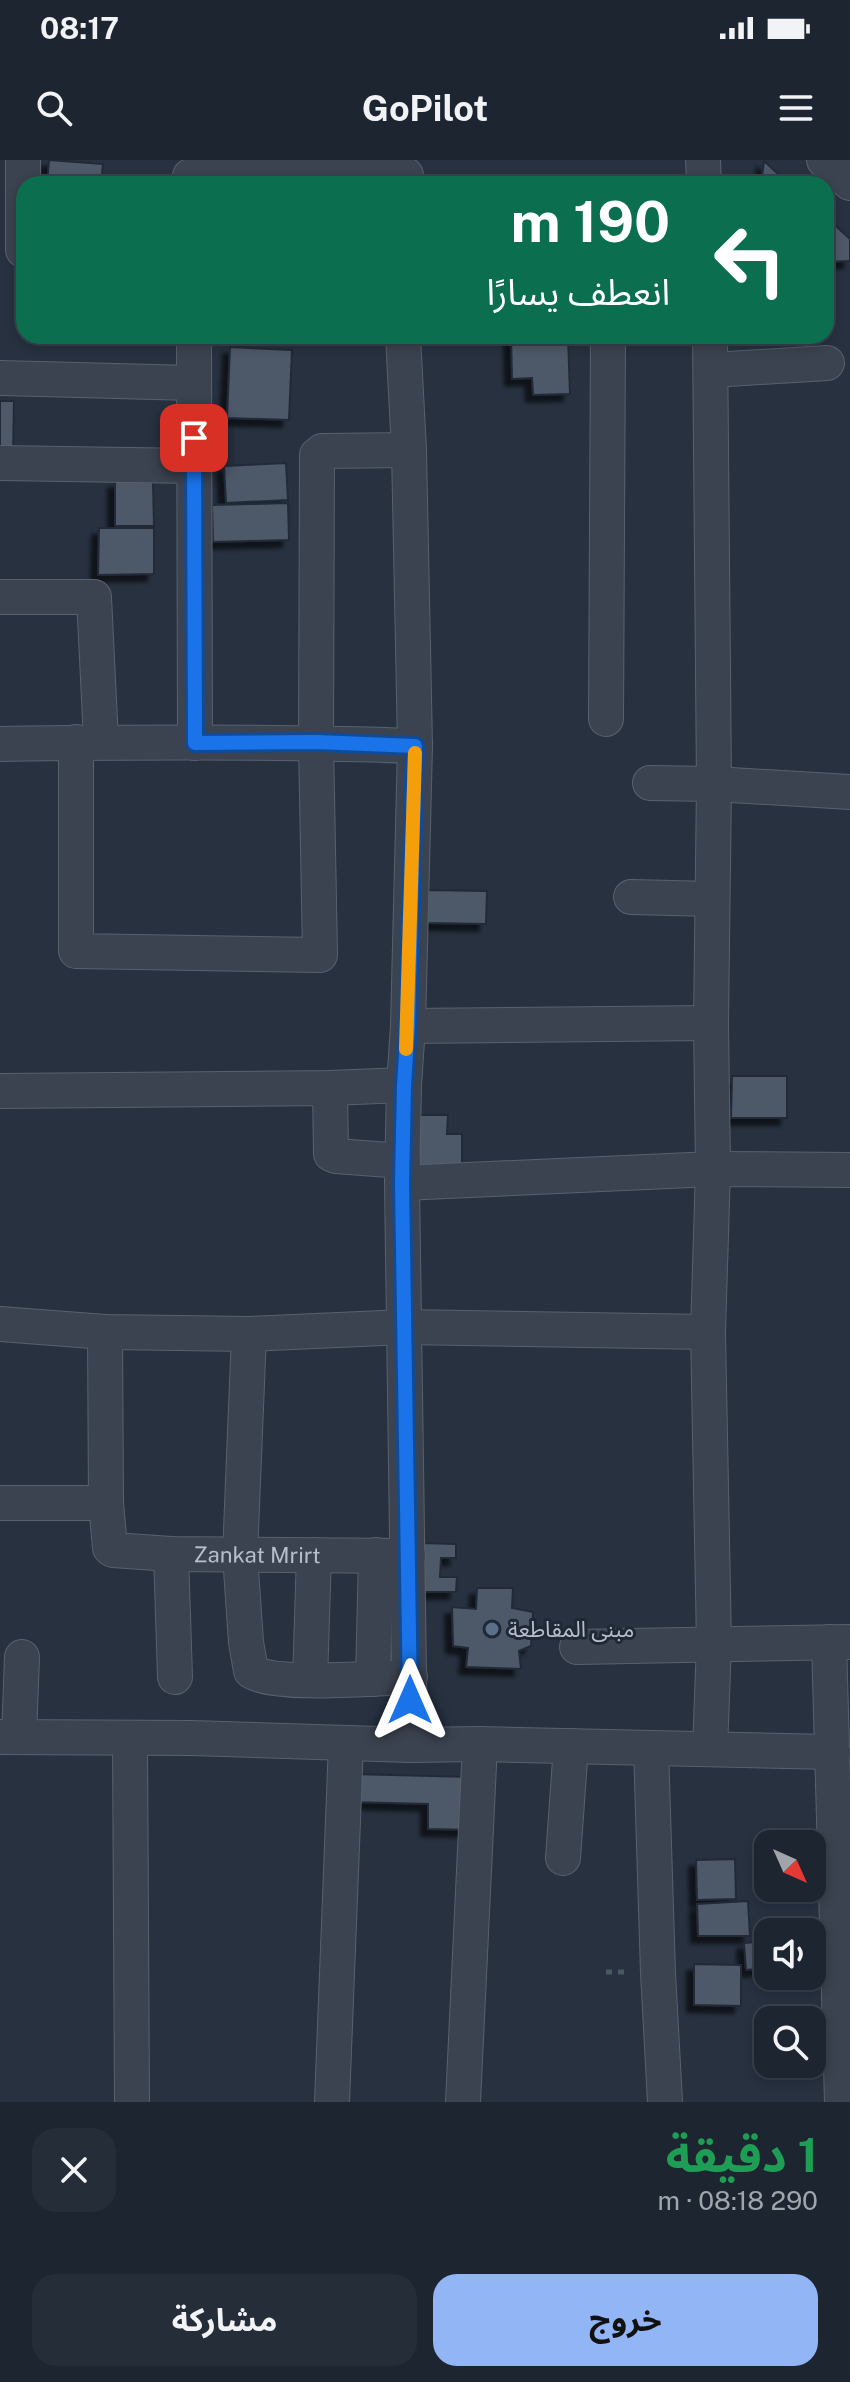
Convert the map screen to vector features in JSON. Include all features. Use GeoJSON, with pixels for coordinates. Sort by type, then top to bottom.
{"type":"FeatureCollection","features":[{"type":"Feature","properties":{"kind":"street"},"geometry":{"type":"LineString","coordinates":[[824,160],[850,183]]}},
{"type":"Feature","properties":{"kind":"street"},"geometry":{"type":"LineString","coordinates":[[190,173],[406,173]]}},
{"type":"Feature","properties":{"kind":"street"},"geometry":{"type":"LineString","coordinates":[[194,344],[195,743]]}},
{"type":"Feature","properties":{"kind":"street"},"geometry":{"type":"LineString","coordinates":[[373,1679],[392,1556],[405,1327],[402,1172],[415,746],[409,450],[403,344]]}},
{"type":"Feature","properties":{"kind":"street"},"geometry":{"type":"LineString","coordinates":[[606,719],[608,344]]}},
{"type":"Feature","properties":{"kind":"street"},"geometry":{"type":"LineString","coordinates":[[710,344],[714,784],[713,1169],[708,1332],[714,1644],[710,1749]]}},
{"type":"Feature","properties":{"kind":"street"},"geometry":{"type":"LineString","coordinates":[[712,370],[827,363]]}},
{"type":"Feature","properties":{"kind":"street"},"geometry":{"type":"LineString","coordinates":[[0,378],[193,383]]}},
{"type":"Feature","properties":{"kind":"street"},"geometry":{"type":"LineString","coordinates":[[0,597],[94,597],[76,951],[318,955],[317,455],[322,451],[409,450]]}},
{"type":"Feature","properties":{"kind":"street"},"geometry":{"type":"LineString","coordinates":[[0,463],[194,466]]}},
{"type":"Feature","properties":{"kind":"street"},"geometry":{"type":"LineString","coordinates":[[0,744],[316,742],[415,746]]}},
{"type":"Feature","properties":{"kind":"street"},"geometry":{"type":"LineString","coordinates":[[650,783],[850,792]]}},
{"type":"Feature","properties":{"kind":"street"},"geometry":{"type":"LineString","coordinates":[[631,897],[712,899]]}},
{"type":"Feature","properties":{"kind":"street"},"geometry":{"type":"LineString","coordinates":[[408,1026],[711,1023]]}},
{"type":"Feature","properties":{"kind":"street"},"geometry":{"type":"LineString","coordinates":[[0,1091],[404,1085]]}},
{"type":"Feature","properties":{"kind":"street"},"geometry":{"type":"LineString","coordinates":[[330,1088],[331,1154],[402,1172],[850,1170]]}},
{"type":"Feature","properties":{"kind":"street"},"geometry":{"type":"LineString","coordinates":[[0,1324],[105,1332],[249,1334],[405,1327],[708,1332]]}},
{"type":"Feature","properties":{"kind":"street"},"geometry":{"type":"LineString","coordinates":[[0,1503],[106,1503],[105,1332]]}},
{"type":"Feature","properties":{"kind":"street"},"geometry":{"type":"LineString","coordinates":[[249,1334],[240,1555],[251,1671],[262,1677],[310,1680],[410,1677]]}},
{"type":"Feature","properties":{"kind":"street","name":"Zankat Mrirt"},"geometry":{"type":"LineString","coordinates":[[106,1503],[109,1546],[113,1550],[171,1554],[392,1556]]}},
{"type":"Feature","properties":{"kind":"street"},"geometry":{"type":"LineString","coordinates":[[171,1554],[175,1677]]}},
{"type":"Feature","properties":{"kind":"street"},"geometry":{"type":"LineString","coordinates":[[310,1680],[314,1555]]}},
{"type":"Feature","properties":{"kind":"street"},"geometry":{"type":"LineString","coordinates":[[392,1556],[410,1677],[410,1745]]}},
{"type":"Feature","properties":{"kind":"street"},"geometry":{"type":"LineString","coordinates":[[577,1647],[840,1642],[833,1752],[843,1867],[842,2102]]}},
{"type":"Feature","properties":{"kind":"street"},"geometry":{"type":"LineString","coordinates":[[22,1657],[9,1737],[833,1752]]}},
{"type":"Feature","properties":{"kind":"street"},"geometry":{"type":"LineString","coordinates":[[130,1739],[132,2102]]}},
{"type":"Feature","properties":{"kind":"street"},"geometry":{"type":"LineString","coordinates":[[332,2102],[346,1743]]}},
{"type":"Feature","properties":{"kind":"street"},"geometry":{"type":"LineString","coordinates":[[463,2102],[480,1744]]}},
{"type":"Feature","properties":{"kind":"street"},"geometry":{"type":"LineString","coordinates":[[563,1858],[571,1746]]}},
{"type":"Feature","properties":{"kind":"street"},"geometry":{"type":"LineString","coordinates":[[651,1748],[665,2102]]}},
{"type":"Feature","properties":{"kind":"building"},"geometry":{"type":"Polygon","coordinates":[[[49,160],[103,164],[102,176],[48,176],[49,160]]]}},
{"type":"Feature","properties":{"kind":"building"},"geometry":{"type":"Polygon","coordinates":[[[764,161],[780,176],[762,176],[764,161]]]}},
{"type":"Feature","properties":{"kind":"building"},"geometry":{"type":"Polygon","coordinates":[[[834,224],[850,239],[850,261],[834,262],[834,224]]]}},
{"type":"Feature","properties":{"kind":"building"},"geometry":{"type":"Polygon","coordinates":[[[511,344],[568,344],[570,394],[533,395],[532,378],[512,379],[511,344]]]}},
{"type":"Feature","properties":{"kind":"building"},"geometry":{"type":"Polygon","coordinates":[[[230,347],[292,350],[289,420],[227,418],[230,347]]]}},
{"type":"Feature","properties":{"kind":"building"},"geometry":{"type":"Polygon","coordinates":[[[0,401],[14,401],[13,455],[0,455],[0,401]]]}},
{"type":"Feature","properties":{"kind":"building"},"geometry":{"type":"Polygon","coordinates":[[[286,463],[288,500],[226,503],[224,466],[286,463]]]}},
{"type":"Feature","properties":{"kind":"building"},"geometry":{"type":"Polygon","coordinates":[[[153,480],[154,526],[115,526],[115,481],[153,480]]]}},
{"type":"Feature","properties":{"kind":"building"},"geometry":{"type":"Polygon","coordinates":[[[288,503],[289,540],[213,542],[212,505],[288,503]]]}},
{"type":"Feature","properties":{"kind":"building"},"geometry":{"type":"Polygon","coordinates":[[[99,528],[154,528],[154,574],[98,575],[99,528]]]}},
{"type":"Feature","properties":{"kind":"building"},"geometry":{"type":"Polygon","coordinates":[[[428,890],[487,891],[486,924],[427,923],[428,890]]]}},
{"type":"Feature","properties":{"kind":"building"},"geometry":{"type":"Polygon","coordinates":[[[732,1076],[787,1076],[787,1118],[731,1118],[732,1076]]]}},
{"type":"Feature","properties":{"kind":"building"},"geometry":{"type":"Polygon","coordinates":[[[417,1115],[448,1115],[447,1134],[462,1134],[462,1169],[416,1168],[417,1115]]]}},
{"type":"Feature","properties":{"kind":"building"},"geometry":{"type":"Polygon","coordinates":[[[421,1543],[456,1544],[456,1558],[441,1558],[440,1577],[457,1577],[456,1592],[419,1592],[421,1543]]]}},
{"type":"Feature","properties":{"kind":"building","name":"مبنى المقاطعة"},"geometry":{"type":"Polygon","coordinates":[[[477,1588],[513,1588],[512,1608],[533,1612],[531,1646],[519,1651],[521,1669],[466,1667],[468,1648],[453,1646],[452,1607],[476,1609],[477,1588]]]}},
{"type":"Feature","properties":{"kind":"building"},"geometry":{"type":"Polygon","coordinates":[[[351,1774],[472,1777],[471,1830],[428,1829],[428,1804],[349,1802],[351,1774]]]}},
{"type":"Feature","properties":{"kind":"building"},"geometry":{"type":"Polygon","coordinates":[[[735,1859],[736,1899],[697,1900],[696,1860],[735,1859]]]}},
{"type":"Feature","properties":{"kind":"building"},"geometry":{"type":"Polygon","coordinates":[[[748,1901],[750,1936],[698,1936],[697,1904],[748,1901]]]}},
{"type":"Feature","properties":{"kind":"building"},"geometry":{"type":"Polygon","coordinates":[[[754,1942],[754,1969],[746,1970],[744,1943],[754,1942]]]}},
{"type":"Feature","properties":{"kind":"building"},"geometry":{"type":"Polygon","coordinates":[[[694,1964],[741,1965],[741,2006],[694,2005],[694,1964]]]}},
{"type":"Feature","properties":{"kind":"slow traffic"},"geometry":{"type":"LineString","coordinates":[[406,1049],[415,753]]}},
{"type":"Feature","properties":{"kind":"place","name":"مبنى المقاطعة"},"geometry":{"type":"Point","coordinates":[492,1629]}},
{"type":"Feature","properties":{"kind":"route"},"geometry":{"type":"LineString","coordinates":[[194,438],[195,743],[316,742],[415,746],[402,1183],[410,1700]]}}]}
